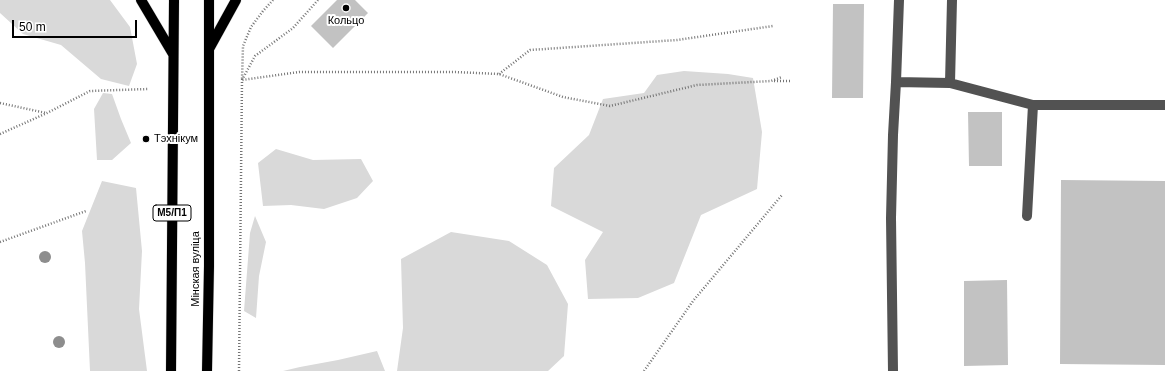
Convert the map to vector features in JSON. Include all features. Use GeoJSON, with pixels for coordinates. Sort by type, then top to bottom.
{"type":"FeatureCollection","features":[{"type":"Feature","properties":{"kind":"main road"},"geometry":{"type":"LineString","coordinates":[[141,0],[173,55]]}},
{"type":"Feature","properties":{"kind":"main road","name":"М5/П1"},"geometry":{"type":"LineString","coordinates":[[171,371],[174,0]]}},
{"type":"Feature","properties":{"kind":"main road","name":"Мінская вуліца"},"geometry":{"type":"LineString","coordinates":[[207,371],[209,266],[209,0]]}},
{"type":"Feature","properties":{"kind":"main road"},"geometry":{"type":"LineString","coordinates":[[208,51],[236,0]]}},
{"type":"Feature","properties":{"kind":"lane"},"geometry":{"type":"LineString","coordinates":[[893,371],[891,218],[899,0]]}},
{"type":"Feature","properties":{"kind":"lane"},"geometry":{"type":"LineString","coordinates":[[950,83],[952,0]]}},
{"type":"Feature","properties":{"kind":"lane"},"geometry":{"type":"LineString","coordinates":[[896,82],[950,83],[1033,105],[1165,105]]}},
{"type":"Feature","properties":{"kind":"lane"},"geometry":{"type":"LineString","coordinates":[[1027,216],[1033,105]]}},
{"type":"Feature","properties":{"kind":"path"},"geometry":{"type":"LineString","coordinates":[[239,371],[243,46],[251,27],[262,11],[273,0]]}},
{"type":"Feature","properties":{"kind":"path"},"geometry":{"type":"LineString","coordinates":[[242,80],[255,56],[293,28],[318,0]]}},
{"type":"Feature","properties":{"kind":"path"},"geometry":{"type":"LineString","coordinates":[[499,74],[530,50],[677,40],[773,26]]}},
{"type":"Feature","properties":{"kind":"path"},"geometry":{"type":"LineString","coordinates":[[242,80],[299,72],[455,72],[499,74],[564,97],[610,106],[697,85],[790,81]]}},
{"type":"Feature","properties":{"kind":"path"},"geometry":{"type":"LineString","coordinates":[[771,82],[782,77]]}},
{"type":"Feature","properties":{"kind":"path"},"geometry":{"type":"LineString","coordinates":[[0,134],[47,113],[90,91],[148,88]]}},
{"type":"Feature","properties":{"kind":"path"},"geometry":{"type":"LineString","coordinates":[[0,103],[47,113]]}},
{"type":"Feature","properties":{"kind":"path"},"geometry":{"type":"LineString","coordinates":[[644,371],[693,301],[782,194]]}},
{"type":"Feature","properties":{"kind":"path"},"geometry":{"type":"LineString","coordinates":[[0,242],[86,211]]}},
{"type":"Feature","properties":{"kind":"shaded area"},"geometry":{"type":"Polygon","coordinates":[[[0,0],[110,0],[130,27],[137,64],[129,86],[101,79],[61,45],[23,34],[0,13],[0,0]]]}},
{"type":"Feature","properties":{"kind":"shaded area"},"geometry":{"type":"Polygon","coordinates":[[[684,71],[728,74],[753,78],[762,132],[757,189],[701,215],[674,283],[638,298],[588,299],[585,260],[603,232],[551,206],[554,168],[589,135],[603,99],[644,93],[657,75],[684,71]]]}},
{"type":"Feature","properties":{"kind":"shaded area"},"geometry":{"type":"Polygon","coordinates":[[[103,93],[112,94],[131,143],[112,160],[97,160],[94,109],[103,93]]]}},
{"type":"Feature","properties":{"kind":"shaded area"},"geometry":{"type":"Polygon","coordinates":[[[276,149],[313,160],[361,159],[373,181],[357,198],[324,209],[291,205],[263,206],[258,163],[276,149]]]}},
{"type":"Feature","properties":{"kind":"shaded area"},"geometry":{"type":"Polygon","coordinates":[[[102,181],[136,188],[142,251],[139,309],[147,371],[90,371],[82,231],[102,181]]]}},
{"type":"Feature","properties":{"kind":"shaded area"},"geometry":{"type":"Polygon","coordinates":[[[255,216],[266,242],[259,276],[256,318],[244,311],[250,233],[255,216]]]}},
{"type":"Feature","properties":{"kind":"shaded area"},"geometry":{"type":"Polygon","coordinates":[[[451,232],[509,241],[547,265],[568,304],[564,356],[548,371],[397,371],[403,328],[401,259],[451,232]]]}},
{"type":"Feature","properties":{"kind":"shaded area"},"geometry":{"type":"Polygon","coordinates":[[[377,351],[385,371],[283,371],[338,360],[377,351]]]}},
{"type":"Feature","properties":{"kind":"building"},"geometry":{"type":"Polygon","coordinates":[[[337,0],[355,0],[368,13],[333,48],[311,26],[337,0]]]}},
{"type":"Feature","properties":{"kind":"building"},"geometry":{"type":"Polygon","coordinates":[[[833,4],[864,4],[863,98],[832,98],[833,4]]]}},
{"type":"Feature","properties":{"kind":"building"},"geometry":{"type":"Polygon","coordinates":[[[968,112],[1002,112],[1002,166],[969,166],[968,112]]]}},
{"type":"Feature","properties":{"kind":"building"},"geometry":{"type":"Polygon","coordinates":[[[1061,180],[1165,181],[1165,365],[1060,364],[1061,180]]]}},
{"type":"Feature","properties":{"kind":"building"},"geometry":{"type":"Polygon","coordinates":[[[1007,280],[1008,365],[964,366],[964,281],[1007,280]]]}},
{"type":"Feature","properties":{"kind":"place","name":"Кольцо"},"geometry":{"type":"Point","coordinates":[346,8]}},
{"type":"Feature","properties":{"kind":"place","name":"Тэхнікум"},"geometry":{"type":"Point","coordinates":[146,139]}}]}
